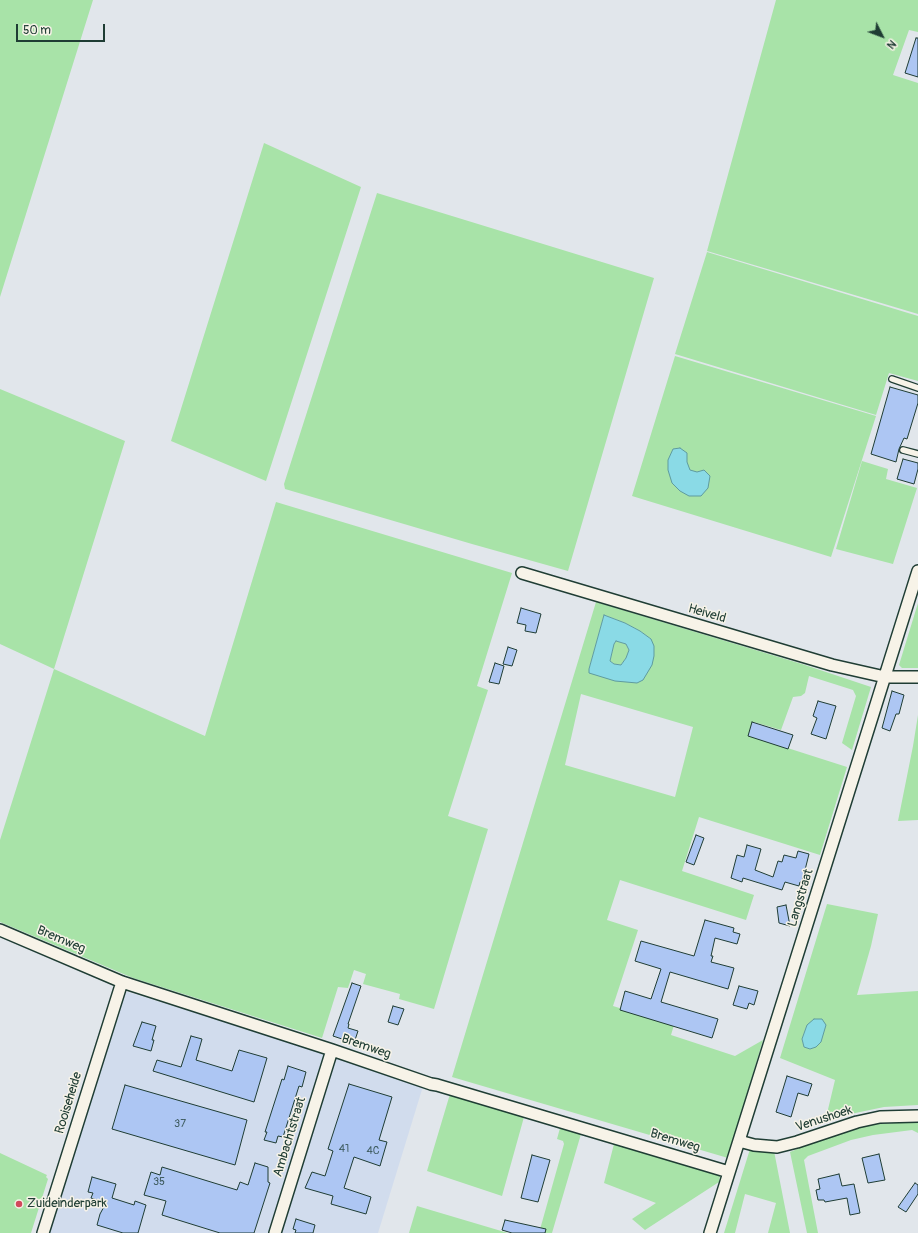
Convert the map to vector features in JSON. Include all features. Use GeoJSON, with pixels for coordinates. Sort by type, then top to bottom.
{"type":"FeatureCollection","features":[{"type":"Feature","properties":{"kind":"street","name":"Langstraat"},"geometry":{"type":"LineString","coordinates":[[710,1233],[918,571]]}},
{"type":"Feature","properties":{"kind":"street","name":"Heiveld"},"geometry":{"type":"LineString","coordinates":[[522,573],[832,665],[885,677]]}},
{"type":"Feature","properties":{"kind":"street"},"geometry":{"type":"LineString","coordinates":[[885,677],[918,677]]}},
{"type":"Feature","properties":{"kind":"street","name":"Bremweg"},"geometry":{"type":"LineString","coordinates":[[0,930],[122,982],[332,1050],[431,1084],[729,1172]]}},
{"type":"Feature","properties":{"kind":"street","name":"Rooiseheide"},"geometry":{"type":"LineString","coordinates":[[43,1233],[122,982]]}},
{"type":"Feature","properties":{"kind":"street","name":"Ambachtstraat"},"geometry":{"type":"LineString","coordinates":[[275,1233],[332,1050]]}},
{"type":"Feature","properties":{"kind":"street","name":"Venushoek"},"geometry":{"type":"LineString","coordinates":[[739,1141],[754,1145],[777,1147],[857,1122],[880,1118],[918,1116]]}},
{"type":"Feature","properties":{"kind":"lane"},"geometry":{"type":"LineString","coordinates":[[892,379],[918,388]]}},
{"type":"Feature","properties":{"kind":"lane"},"geometry":{"type":"LineString","coordinates":[[902,450],[918,454]]}},
{"type":"Feature","properties":{"kind":"shaded area"},"geometry":{"type":"Polygon","coordinates":[[[121,990],[424,1083],[378,1233],[44,1233],[121,990]]]}},
{"type":"Feature","properties":{"kind":"green space"},"geometry":{"type":"Polygon","coordinates":[[[0,0],[93,0],[0,297],[0,0]]]}},
{"type":"Feature","properties":{"kind":"green space"},"geometry":{"type":"Polygon","coordinates":[[[776,0],[918,0],[918,32],[909,30],[893,75],[918,83],[918,314],[707,251],[776,0]]]}},
{"type":"Feature","properties":{"kind":"green space"},"geometry":{"type":"Polygon","coordinates":[[[264,143],[361,187],[266,481],[171,441],[264,143]]]}},
{"type":"Feature","properties":{"kind":"green space"},"geometry":{"type":"Polygon","coordinates":[[[377,193],[654,278],[568,571],[285,489],[284,484],[377,193]]]}},
{"type":"Feature","properties":{"kind":"green space"},"geometry":{"type":"Polygon","coordinates":[[[707,252],[918,316],[918,381],[889,373],[876,415],[675,354],[707,252]]]}},
{"type":"Feature","properties":{"kind":"green space"},"geometry":{"type":"Polygon","coordinates":[[[675,356],[876,416],[831,557],[632,496],[675,356]]]}},
{"type":"Feature","properties":{"kind":"green space"},"geometry":{"type":"Polygon","coordinates":[[[0,389],[125,441],[54,669],[0,644],[0,389]]]}},
{"type":"Feature","properties":{"kind":"green space"},"geometry":{"type":"Polygon","coordinates":[[[862,461],[888,469],[886,479],[917,488],[893,564],[836,549],[862,461]]]}},
{"type":"Feature","properties":{"kind":"green space"},"geometry":{"type":"Polygon","coordinates":[[[276,502],[512,573],[477,686],[488,690],[448,816],[488,829],[434,1009],[399,999],[400,994],[363,984],[366,974],[354,970],[348,988],[338,987],[322,1038],[133,978],[0,922],[0,840],[54,669],[205,736],[276,502]]]}},
{"type":"Feature","properties":{"kind":"green space"},"geometry":{"type":"Polygon","coordinates":[[[596,602],[802,664],[871,687],[852,750],[842,743],[856,696],[853,690],[809,676],[805,693],[801,696],[793,697],[781,730],[754,722],[750,736],[847,767],[820,855],[699,817],[682,871],[754,895],[746,920],[620,880],[607,920],[638,930],[613,1006],[674,1025],[671,1035],[735,1056],[763,1040],[728,1158],[452,1077],[596,602]],[[604,615],[589,669],[615,681],[651,639],[625,623],[604,615]],[[581,694],[565,765],[675,797],[693,727],[581,694]]]}},
{"type":"Feature","properties":{"kind":"green space"},"geometry":{"type":"Polygon","coordinates":[[[918,603],[918,668],[902,668],[899,665],[918,603]]]}},
{"type":"Feature","properties":{"kind":"green space"},"geometry":{"type":"Polygon","coordinates":[[[616,641],[626,644],[629,650],[621,665],[614,664],[610,661],[616,641]]]}},
{"type":"Feature","properties":{"kind":"green space"},"geometry":{"type":"Polygon","coordinates":[[[918,715],[918,820],[898,821],[913,746],[918,715]]]}},
{"type":"Feature","properties":{"kind":"green space"},"geometry":{"type":"Polygon","coordinates":[[[827,904],[878,914],[871,946],[857,995],[918,991],[918,1105],[884,1107],[841,1116],[825,1122],[835,1080],[780,1058],[827,904]],[[807,1025],[802,1039],[804,1047],[810,1049],[821,1042],[807,1025]]]}},
{"type":"Feature","properties":{"kind":"green space"},"geometry":{"type":"Polygon","coordinates":[[[450,1094],[524,1117],[502,1196],[427,1171],[450,1094]]]}},
{"type":"Feature","properties":{"kind":"green space"},"geometry":{"type":"Polygon","coordinates":[[[918,1121],[918,1133],[912,1130],[873,1135],[851,1140],[808,1156],[804,1160],[818,1233],[807,1233],[790,1152],[839,1132],[867,1125],[918,1121]]]}},
{"type":"Feature","properties":{"kind":"green space"},"geometry":{"type":"Polygon","coordinates":[[[560,1128],[581,1134],[552,1233],[539,1233],[564,1144],[563,1141],[557,1139],[560,1128]]]}},
{"type":"Feature","properties":{"kind":"green space"},"geometry":{"type":"Polygon","coordinates":[[[614,1144],[720,1176],[719,1182],[645,1230],[632,1219],[656,1203],[604,1183],[614,1144]]]}},
{"type":"Feature","properties":{"kind":"green space"},"geometry":{"type":"Polygon","coordinates":[[[750,1149],[774,1151],[790,1233],[768,1233],[776,1203],[745,1194],[735,1233],[724,1233],[750,1149]]]}},
{"type":"Feature","properties":{"kind":"green space","name":"Zuideinderpark"},"geometry":{"type":"Polygon","coordinates":[[[0,1153],[47,1175],[46,1177],[48,1179],[31,1233],[0,1233],[0,1153]]]}},
{"type":"Feature","properties":{"kind":"green space"},"geometry":{"type":"Polygon","coordinates":[[[417,1206],[508,1233],[409,1233],[417,1206]]]}},
{"type":"Feature","properties":{"kind":"water"},"geometry":{"type":"Polygon","coordinates":[[[680,448],[687,453],[687,462],[690,470],[697,472],[704,470],[710,476],[708,488],[701,496],[689,496],[680,491],[672,483],[668,470],[668,460],[673,449],[680,448]]]}},
{"type":"Feature","properties":{"kind":"water"},"geometry":{"type":"Polygon","coordinates":[[[604,615],[625,623],[640,631],[651,639],[654,646],[652,665],[643,680],[637,683],[615,681],[589,673],[604,615]],[[616,641],[610,661],[614,664],[621,665],[629,650],[626,644],[616,641]]]}},
{"type":"Feature","properties":{"kind":"water"},"geometry":{"type":"Polygon","coordinates":[[[814,1019],[822,1019],[826,1025],[821,1042],[816,1047],[810,1049],[804,1047],[802,1039],[807,1025],[814,1019]]]}},
{"type":"Feature","properties":{"kind":"building"},"geometry":{"type":"Polygon","coordinates":[[[916,38],[918,38],[918,77],[905,73],[916,38]]]}},
{"type":"Feature","properties":{"kind":"building"},"geometry":{"type":"Polygon","coordinates":[[[890,387],[918,395],[918,403],[907,439],[904,438],[899,449],[896,462],[871,454],[890,387]]]}},
{"type":"Feature","properties":{"kind":"building"},"geometry":{"type":"Polygon","coordinates":[[[903,459],[918,463],[914,484],[897,479],[903,459]]]}},
{"type":"Feature","properties":{"kind":"building"},"geometry":{"type":"Polygon","coordinates":[[[521,608],[541,614],[536,633],[525,631],[526,625],[517,623],[521,608]]]}},
{"type":"Feature","properties":{"kind":"building"},"geometry":{"type":"Polygon","coordinates":[[[508,647],[517,650],[512,666],[503,664],[508,647]]]}},
{"type":"Feature","properties":{"kind":"building"},"geometry":{"type":"Polygon","coordinates":[[[495,663],[504,666],[499,684],[489,682],[495,663]]]}},
{"type":"Feature","properties":{"kind":"building"},"geometry":{"type":"Polygon","coordinates":[[[892,691],[904,695],[899,714],[896,714],[890,731],[882,728],[892,691]]]}},
{"type":"Feature","properties":{"kind":"building"},"geometry":{"type":"Polygon","coordinates":[[[818,701],[836,706],[826,739],[811,734],[817,718],[813,716],[818,701]]]}},
{"type":"Feature","properties":{"kind":"building"},"geometry":{"type":"Polygon","coordinates":[[[752,722],[793,735],[788,749],[748,736],[752,722]]]}},
{"type":"Feature","properties":{"kind":"building"},"geometry":{"type":"Polygon","coordinates":[[[696,835],[704,838],[694,865],[686,862],[696,835]]]}},
{"type":"Feature","properties":{"kind":"building"},"geometry":{"type":"Polygon","coordinates":[[[747,845],[761,849],[755,870],[773,877],[778,861],[782,862],[784,855],[796,858],[798,851],[809,854],[802,882],[800,882],[799,886],[785,882],[782,890],[743,878],[742,882],[731,878],[737,855],[744,857],[747,845]]]}},
{"type":"Feature","properties":{"kind":"building"},"geometry":{"type":"Polygon","coordinates":[[[786,905],[790,926],[779,923],[777,907],[786,905]]]}},
{"type":"Feature","properties":{"kind":"building"},"geometry":{"type":"Polygon","coordinates":[[[705,920],[734,928],[733,932],[740,934],[737,944],[715,938],[711,956],[713,956],[711,962],[734,968],[728,989],[670,972],[661,1002],[718,1019],[712,1038],[620,1010],[625,991],[651,999],[661,969],[635,961],[641,941],[694,956],[705,920]]]}},
{"type":"Feature","properties":{"kind":"building"},"geometry":{"type":"Polygon","coordinates":[[[352,983],[361,986],[348,1024],[348,1028],[358,1031],[354,1043],[333,1036],[352,983]]]}},
{"type":"Feature","properties":{"kind":"building"},"geometry":{"type":"Polygon","coordinates":[[[739,986],[758,991],[754,1005],[749,1003],[747,1009],[733,1005],[739,986]]]}},
{"type":"Feature","properties":{"kind":"building"},"geometry":{"type":"Polygon","coordinates":[[[393,1006],[404,1009],[398,1025],[388,1022],[393,1006]]]}},
{"type":"Feature","properties":{"kind":"building"},"geometry":{"type":"Polygon","coordinates":[[[142,1022],[156,1026],[151,1051],[133,1046],[142,1022]]]}},
{"type":"Feature","properties":{"kind":"building"},"geometry":{"type":"Polygon","coordinates":[[[191,1036],[202,1039],[196,1060],[232,1071],[239,1050],[267,1058],[254,1102],[153,1071],[157,1060],[181,1067],[191,1036]]]}},
{"type":"Feature","properties":{"kind":"building"},"geometry":{"type":"Polygon","coordinates":[[[288,1066],[306,1072],[302,1087],[299,1086],[283,1137],[278,1136],[276,1143],[264,1140],[267,1132],[265,1132],[282,1079],[284,1080],[288,1066]]]}},
{"type":"Feature","properties":{"kind":"building"},"geometry":{"type":"Polygon","coordinates":[[[787,1076],[812,1084],[808,1096],[798,1093],[791,1117],[776,1112],[787,1076]]]}},
{"type":"Feature","properties":{"kind":"building"},"geometry":{"type":"Polygon","coordinates":[[[349,1084],[392,1097],[379,1140],[387,1142],[380,1166],[354,1157],[344,1188],[371,1197],[366,1214],[331,1204],[333,1196],[305,1188],[312,1172],[325,1176],[333,1151],[328,1149],[349,1084]]]}},
{"type":"Feature","properties":{"kind":"building"},"geometry":{"type":"Polygon","coordinates":[[[125,1085],[247,1120],[235,1165],[112,1129],[125,1085]]]}},
{"type":"Feature","properties":{"kind":"building"},"geometry":{"type":"Polygon","coordinates":[[[879,1154],[885,1180],[868,1183],[862,1158],[879,1154]]]}},
{"type":"Feature","properties":{"kind":"building"},"geometry":{"type":"Polygon","coordinates":[[[532,1155],[550,1160],[538,1202],[521,1198],[532,1155]]]}},
{"type":"Feature","properties":{"kind":"building"},"geometry":{"type":"Polygon","coordinates":[[[255,1163],[268,1167],[268,1182],[270,1183],[254,1233],[220,1233],[162,1215],[166,1201],[144,1195],[151,1172],[160,1175],[162,1167],[237,1190],[240,1182],[248,1185],[255,1163]]]}},
{"type":"Feature","properties":{"kind":"building"},"geometry":{"type":"Polygon","coordinates":[[[839,1174],[842,1186],[854,1184],[860,1213],[850,1215],[847,1198],[825,1202],[824,1200],[818,1200],[816,1190],[820,1189],[818,1179],[839,1174]]]}},
{"type":"Feature","properties":{"kind":"building"},"geometry":{"type":"Polygon","coordinates":[[[92,1177],[116,1184],[112,1198],[134,1205],[135,1201],[146,1205],[138,1233],[123,1233],[97,1225],[100,1214],[106,1203],[91,1198],[93,1193],[88,1192],[92,1177]]]}},
{"type":"Feature","properties":{"kind":"building"},"geometry":{"type":"Polygon","coordinates":[[[915,1183],[918,1185],[918,1194],[906,1212],[898,1207],[915,1183]]]}},
{"type":"Feature","properties":{"kind":"building"},"geometry":{"type":"Polygon","coordinates":[[[296,1219],[315,1225],[313,1233],[295,1233],[296,1230],[293,1229],[296,1219]]]}},
{"type":"Feature","properties":{"kind":"building"},"geometry":{"type":"Polygon","coordinates":[[[505,1220],[546,1229],[545,1233],[512,1233],[502,1230],[505,1220]]]}},
{"type":"Feature","properties":{"kind":"place","name":"Zuideinderpark"},"geometry":{"type":"Point","coordinates":[19,1204]}}]}
